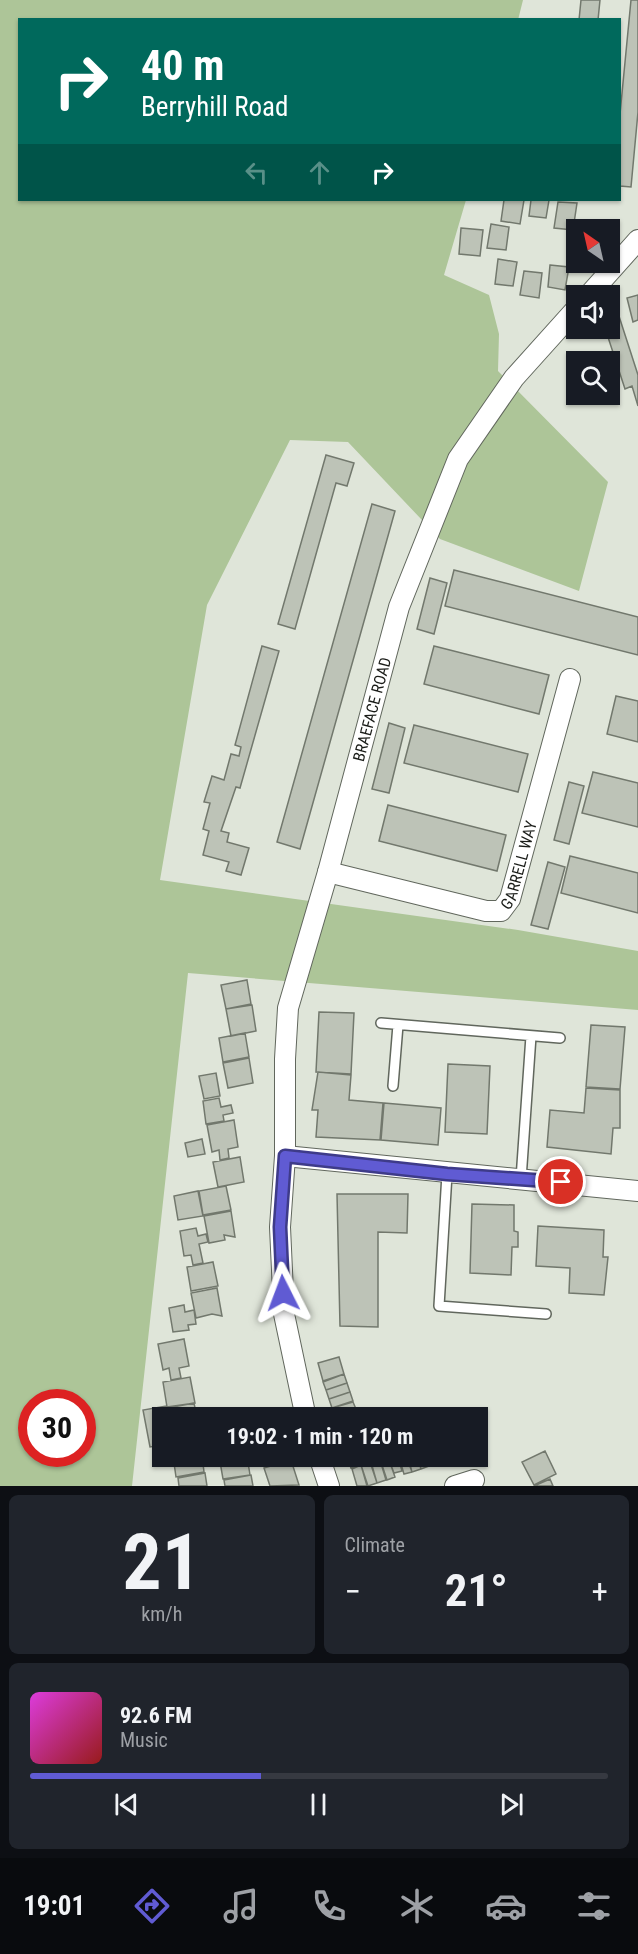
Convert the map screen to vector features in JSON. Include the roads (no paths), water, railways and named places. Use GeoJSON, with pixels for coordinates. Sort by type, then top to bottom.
{"type":"FeatureCollection","features":[{"type":"Feature","properties":{"kind":"street"},"geometry":{"type":"LineString","coordinates":[[598,285],[638,240]]}},
{"type":"Feature","properties":{"kind":"street","name":"BRAEFACE ROAD"},"geometry":{"type":"LineString","coordinates":[[304,1407],[284,1314],[280,1227],[285,1156],[285,1059],[288,1008],[328,872],[399,607],[458,459],[514,378],[566,320]]}},
{"type":"Feature","properties":{"kind":"street","name":"GARRELL WAY"},"geometry":{"type":"LineString","coordinates":[[328,872],[486,911],[501,911],[510,899],[570,679]]}},
{"type":"Feature","properties":{"kind":"street"},"geometry":{"type":"LineString","coordinates":[[285,1156],[447,1174],[638,1191]]}},
{"type":"Feature","properties":{"kind":"street"},"geometry":{"type":"LineString","coordinates":[[323,1467],[329,1486]]}},
{"type":"Feature","properties":{"kind":"street"},"geometry":{"type":"LineString","coordinates":[[455,1486],[474,1480]]}},
{"type":"Feature","properties":{"kind":"lane"},"geometry":{"type":"LineString","coordinates":[[381,1023],[560,1038]]}},
{"type":"Feature","properties":{"kind":"lane"},"geometry":{"type":"LineString","coordinates":[[393,1086],[398,1025]]}},
{"type":"Feature","properties":{"kind":"lane"},"geometry":{"type":"LineString","coordinates":[[521,1179],[531,1036]]}},
{"type":"Feature","properties":{"kind":"lane"},"geometry":{"type":"LineString","coordinates":[[447,1174],[439,1306],[546,1314]]}}]}
